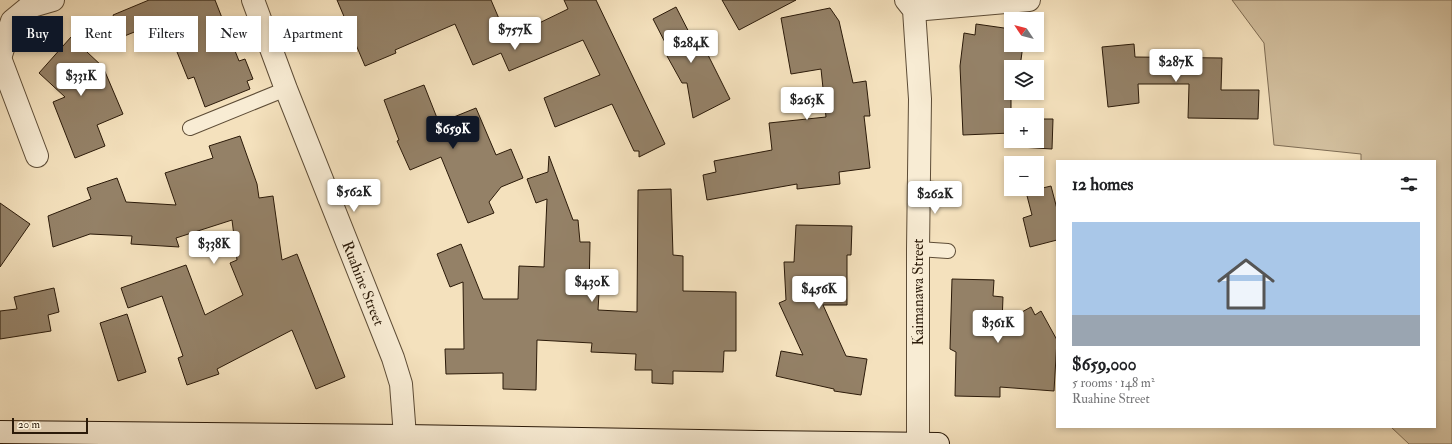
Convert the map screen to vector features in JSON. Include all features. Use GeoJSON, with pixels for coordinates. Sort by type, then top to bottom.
{"type":"FeatureCollection","features":[{"type":"Feature","properties":{"kind":"street"},"geometry":{"type":"LineString","coordinates":[[37,156],[0,58],[12,21],[29,7],[53,0]]}},
{"type":"Feature","properties":{"kind":"street","name":"Ruahine Street"},"geometry":{"type":"LineString","coordinates":[[253,0],[286,89],[393,358],[401,384],[405,436]]}},
{"type":"Feature","properties":{"kind":"street"},"geometry":{"type":"LineString","coordinates":[[910,5],[1029,0]]}},
{"type":"Feature","properties":{"kind":"street","name":"Kaimanawa Street"},"geometry":{"type":"LineString","coordinates":[[910,5],[920,99],[918,444]]}},
{"type":"Feature","properties":{"kind":"street"},"geometry":{"type":"LineString","coordinates":[[0,432],[405,436],[527,441],[938,444]]}},
{"type":"Feature","properties":{"kind":"lane"},"geometry":{"type":"LineString","coordinates":[[190,128],[286,89]]}},
{"type":"Feature","properties":{"kind":"lane"},"geometry":{"type":"LineString","coordinates":[[919,188],[950,190]]}},
{"type":"Feature","properties":{"kind":"lane"},"geometry":{"type":"LineString","coordinates":[[918,249],[948,251]]}},
{"type":"Feature","properties":{"kind":"shaded area"},"geometry":{"type":"Polygon","coordinates":[[[1232,0],[1452,0],[1452,444],[1409,444],[1392,428],[1436,428],[1436,160],[1361,160],[1361,154],[1274,145],[1264,43],[1232,0]]]}},
{"type":"Feature","properties":{"kind":"building"},"geometry":{"type":"Polygon","coordinates":[[[149,0],[215,0],[221,16],[206,16],[206,52],[235,52],[239,61],[245,59],[253,79],[247,81],[250,89],[205,107],[194,77],[188,79],[177,52],[198,52],[198,16],[134,16],[134,32],[126,35],[126,16],[113,15],[149,0]]]}},
{"type":"Feature","properties":{"kind":"building"},"geometry":{"type":"Polygon","coordinates":[[[337,0],[491,0],[503,28],[527,18],[531,27],[568,9],[564,0],[596,0],[665,144],[639,157],[639,151],[634,151],[612,104],[555,127],[544,98],[600,75],[583,40],[509,71],[501,53],[473,65],[455,24],[395,50],[396,53],[365,66],[357,47],[357,16],[344,16],[337,0]]]}},
{"type":"Feature","properties":{"kind":"building"},"geometry":{"type":"Polygon","coordinates":[[[722,0],[796,0],[739,30],[722,0]]]}},
{"type":"Feature","properties":{"kind":"building"},"geometry":{"type":"Polygon","coordinates":[[[676,7],[694,42],[700,39],[730,99],[693,118],[687,83],[682,83],[667,56],[671,54],[653,19],[676,7]]]}},
{"type":"Feature","properties":{"kind":"building"},"geometry":{"type":"Polygon","coordinates":[[[830,8],[839,21],[853,83],[866,81],[870,116],[864,116],[870,168],[839,172],[840,184],[797,189],[797,184],[707,200],[703,175],[716,172],[714,161],[772,150],[769,123],[826,117],[821,69],[791,74],[781,18],[830,8]]]}},
{"type":"Feature","properties":{"kind":"building"},"geometry":{"type":"Polygon","coordinates":[[[976,24],[1004,28],[1004,52],[1022,52],[1021,60],[1004,60],[1004,100],[1011,100],[1011,108],[1004,108],[1004,133],[963,135],[960,66],[964,33],[975,35],[976,24]]]}},
{"type":"Feature","properties":{"kind":"building"},"geometry":{"type":"Polygon","coordinates":[[[71,37],[71,52],[87,52],[103,67],[123,114],[97,125],[105,146],[75,158],[53,102],[65,97],[39,73],[58,52],[63,52],[63,46],[71,37]]]}},
{"type":"Feature","properties":{"kind":"building"},"geometry":{"type":"Polygon","coordinates":[[[1134,44],[1135,57],[1222,58],[1221,90],[1259,90],[1258,119],[1188,118],[1189,84],[1138,84],[1139,103],[1108,107],[1102,47],[1134,44]]]}},
{"type":"Feature","properties":{"kind":"building"},"geometry":{"type":"Polygon","coordinates":[[[424,85],[439,123],[476,108],[496,155],[511,149],[523,178],[501,187],[489,202],[494,213],[468,223],[441,157],[410,170],[397,141],[399,140],[384,100],[424,85]]]}},
{"type":"Feature","properties":{"kind":"building"},"geometry":{"type":"Polygon","coordinates":[[[1044,119],[1053,119],[1052,149],[1036,148],[1044,148],[1044,119]]]}},
{"type":"Feature","properties":{"kind":"building"},"geometry":{"type":"Polygon","coordinates":[[[240,136],[257,184],[259,198],[273,196],[282,260],[297,254],[345,377],[316,389],[292,330],[217,369],[219,374],[187,385],[178,358],[183,356],[162,296],[128,308],[121,288],[186,265],[205,315],[243,295],[230,263],[237,260],[232,220],[176,238],[179,247],[131,244],[132,236],[90,234],[53,247],[48,216],[91,199],[87,188],[117,178],[126,202],[176,205],[165,173],[213,158],[209,146],[240,136]]]}},
{"type":"Feature","properties":{"kind":"building"},"geometry":{"type":"Polygon","coordinates":[[[549,156],[573,220],[578,220],[580,242],[590,242],[589,292],[599,293],[598,310],[637,312],[638,190],[671,189],[673,255],[683,256],[683,291],[736,292],[736,351],[724,351],[723,372],[673,371],[673,384],[652,383],[652,370],[635,370],[636,354],[591,352],[592,343],[537,340],[536,390],[503,389],[503,373],[446,374],[445,349],[464,349],[463,282],[450,287],[437,254],[461,244],[483,299],[518,299],[519,266],[544,267],[547,199],[536,203],[527,179],[548,172],[549,156]]]}},
{"type":"Feature","properties":{"kind":"building"},"geometry":{"type":"Polygon","coordinates":[[[1051,186],[1056,205],[1056,240],[1030,247],[1023,218],[1032,215],[1027,196],[1044,196],[1044,188],[1051,186]]]}},
{"type":"Feature","properties":{"kind":"building"},"geometry":{"type":"Polygon","coordinates":[[[0,203],[30,224],[0,267],[0,203]]]}},
{"type":"Feature","properties":{"kind":"building"},"geometry":{"type":"Polygon","coordinates":[[[796,225],[852,226],[851,255],[847,255],[847,305],[823,305],[846,356],[867,359],[861,395],[834,391],[834,389],[776,376],[781,351],[803,355],[779,303],[786,300],[784,262],[794,262],[796,225]]]}},
{"type":"Feature","properties":{"kind":"building"},"geometry":{"type":"Polygon","coordinates":[[[952,279],[994,280],[993,296],[1003,297],[1002,323],[1031,307],[1035,315],[1041,311],[1056,338],[1054,391],[1000,387],[1000,397],[955,396],[956,352],[950,349],[952,279]]]}},
{"type":"Feature","properties":{"kind":"building"},"geometry":{"type":"Polygon","coordinates":[[[54,288],[59,312],[48,315],[51,331],[0,339],[0,311],[17,309],[14,297],[54,288]]]}},
{"type":"Feature","properties":{"kind":"building"},"geometry":{"type":"Polygon","coordinates":[[[127,314],[146,372],[118,381],[100,323],[127,314]]]}}]}
